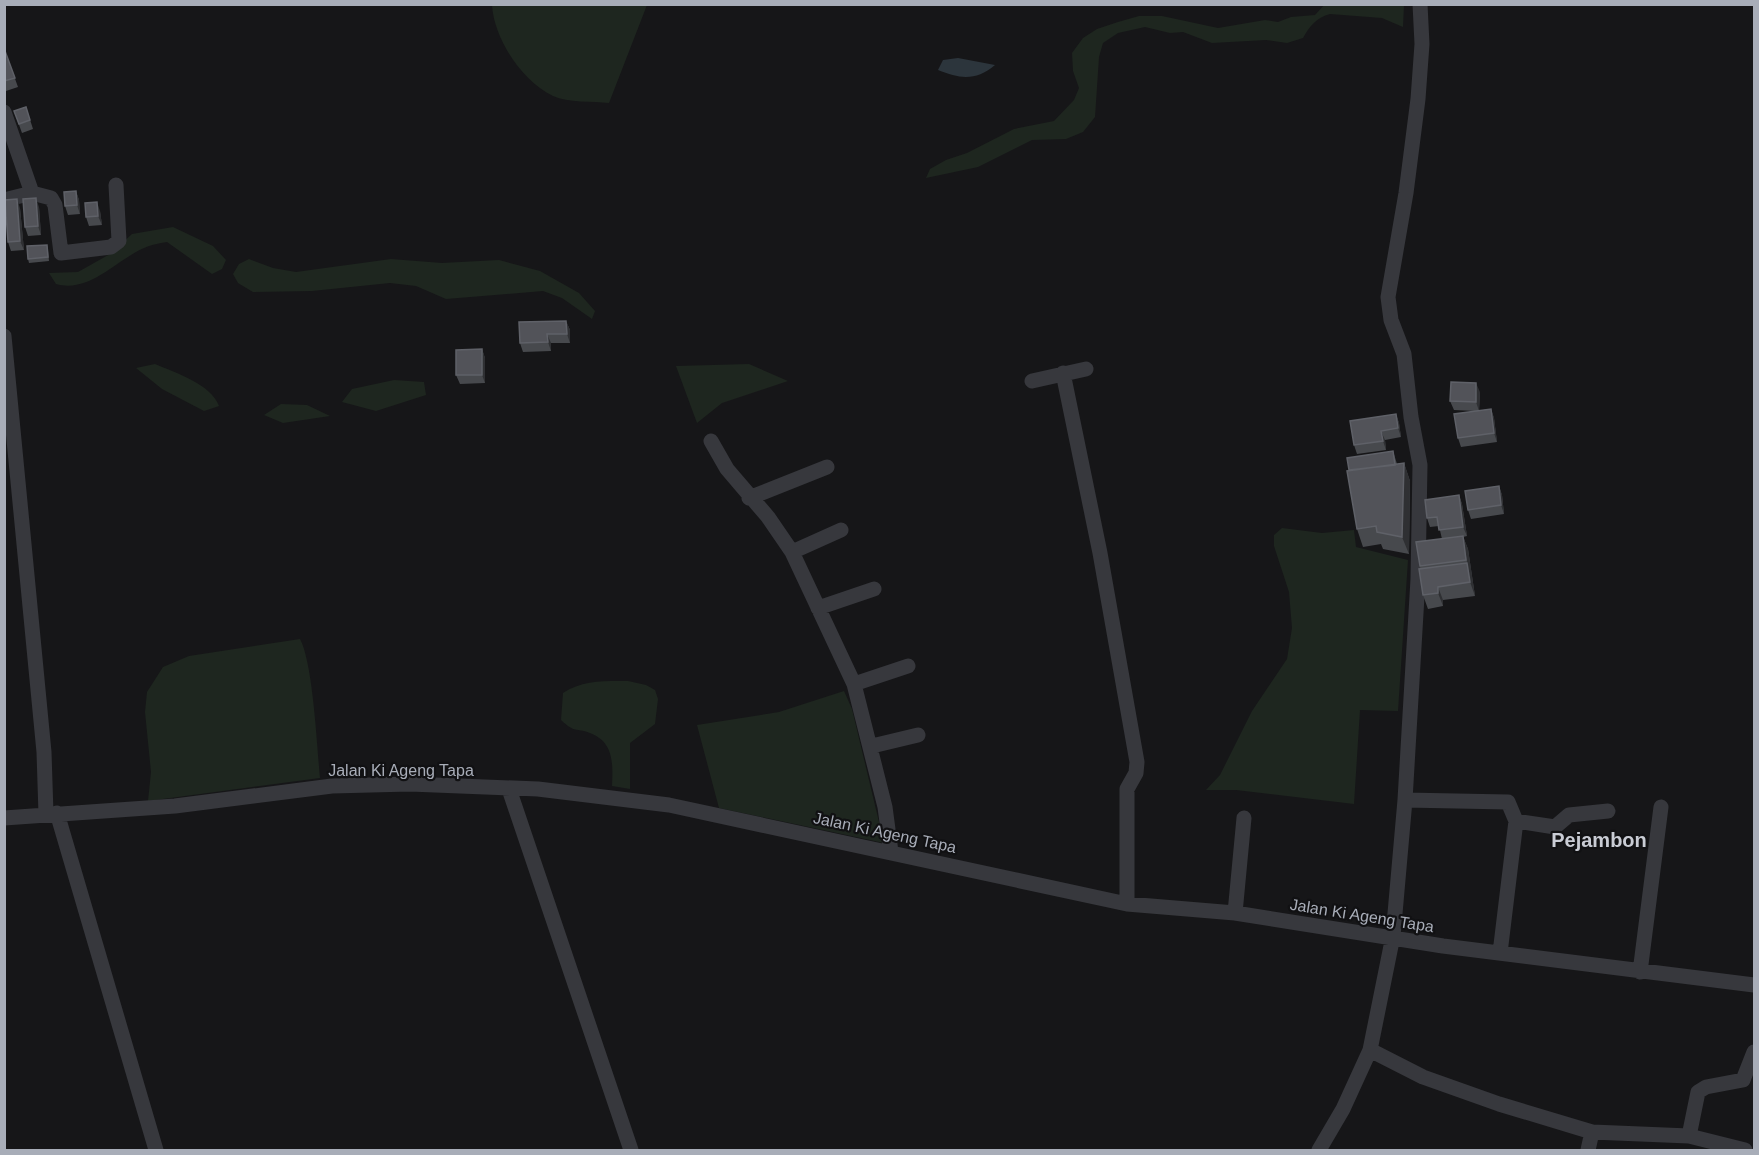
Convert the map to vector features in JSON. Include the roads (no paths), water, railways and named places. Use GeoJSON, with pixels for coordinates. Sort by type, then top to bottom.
{"type":"FeatureCollection","features":[{"type":"Feature","properties":{"kind":"street"},"geometry":{"type":"LineString","coordinates":[[1319,1150],[1343,1109],[1370,1050],[1393,936],[1405,800],[1418,579],[1420,465],[1411,417],[1404,354],[1391,320],[1388,297],[1406,192],[1418,99],[1422,44],[1420,4]]}},
{"type":"Feature","properties":{"kind":"street"},"geometry":{"type":"LineString","coordinates":[[4,112],[32,193]]}},
{"type":"Feature","properties":{"kind":"street"},"geometry":{"type":"LineString","coordinates":[[4,200],[32,193],[51,198],[55,205],[61,253],[111,248],[119,241],[116,185]]}},
{"type":"Feature","properties":{"kind":"street"},"geometry":{"type":"LineString","coordinates":[[4,336],[52,814],[156,1150]]}},
{"type":"Feature","properties":{"kind":"street"},"geometry":{"type":"LineString","coordinates":[[1032,381],[1086,369]]}},
{"type":"Feature","properties":{"kind":"street"},"geometry":{"type":"LineString","coordinates":[[1063,374],[1100,553],[1137,762],[1136,772],[1127,789],[1127,904]]}},
{"type":"Feature","properties":{"kind":"street"},"geometry":{"type":"LineString","coordinates":[[711,441],[727,469],[749,498],[768,517],[792,552],[854,684],[872,747],[885,807],[891,852]]}},
{"type":"Feature","properties":{"kind":"street"},"geometry":{"type":"LineString","coordinates":[[749,498],[827,467]]}},
{"type":"Feature","properties":{"kind":"street"},"geometry":{"type":"LineString","coordinates":[[792,552],[841,530]]}},
{"type":"Feature","properties":{"kind":"street"},"geometry":{"type":"LineString","coordinates":[[818,608],[874,589]]}},
{"type":"Feature","properties":{"kind":"street"},"geometry":{"type":"LineString","coordinates":[[854,684],[908,666]]}},
{"type":"Feature","properties":{"kind":"street"},"geometry":{"type":"LineString","coordinates":[[872,747],[918,735]]}},
{"type":"Feature","properties":{"kind":"street","name":"Jalan Ki Ageng Tapa"},"geometry":{"type":"LineString","coordinates":[[4,818],[175,806],[332,786],[410,784],[538,789],[669,805],[1127,904],[1235,913],[1500,953],[1755,986]]}},
{"type":"Feature","properties":{"kind":"street"},"geometry":{"type":"LineString","coordinates":[[509,789],[631,1150]]}},
{"type":"Feature","properties":{"kind":"street"},"geometry":{"type":"LineString","coordinates":[[1405,800],[1508,802],[1516,820],[1500,953]]}},
{"type":"Feature","properties":{"kind":"street"},"geometry":{"type":"LineString","coordinates":[[1640,972],[1661,807]]}},
{"type":"Feature","properties":{"kind":"street"},"geometry":{"type":"LineString","coordinates":[[1516,820],[1555,827],[1569,815],[1608,811]]}},
{"type":"Feature","properties":{"kind":"street"},"geometry":{"type":"LineString","coordinates":[[1235,913],[1244,818]]}},
{"type":"Feature","properties":{"kind":"street"},"geometry":{"type":"LineString","coordinates":[[1370,1050],[1423,1077],[1498,1104],[1592,1132],[1689,1136],[1745,1150]]}},
{"type":"Feature","properties":{"kind":"street"},"geometry":{"type":"LineString","coordinates":[[1689,1136],[1698,1092],[1706,1087],[1743,1080],[1755,1052]]}},
{"type":"Feature","properties":{"kind":"street"},"geometry":{"type":"LineString","coordinates":[[1588,1150],[1592,1132]]}},
{"type":"Feature","properties":{"kind":"district","name":"Pejambon"},"geometry":{"type":"Point","coordinates":[1599,840]}}]}
